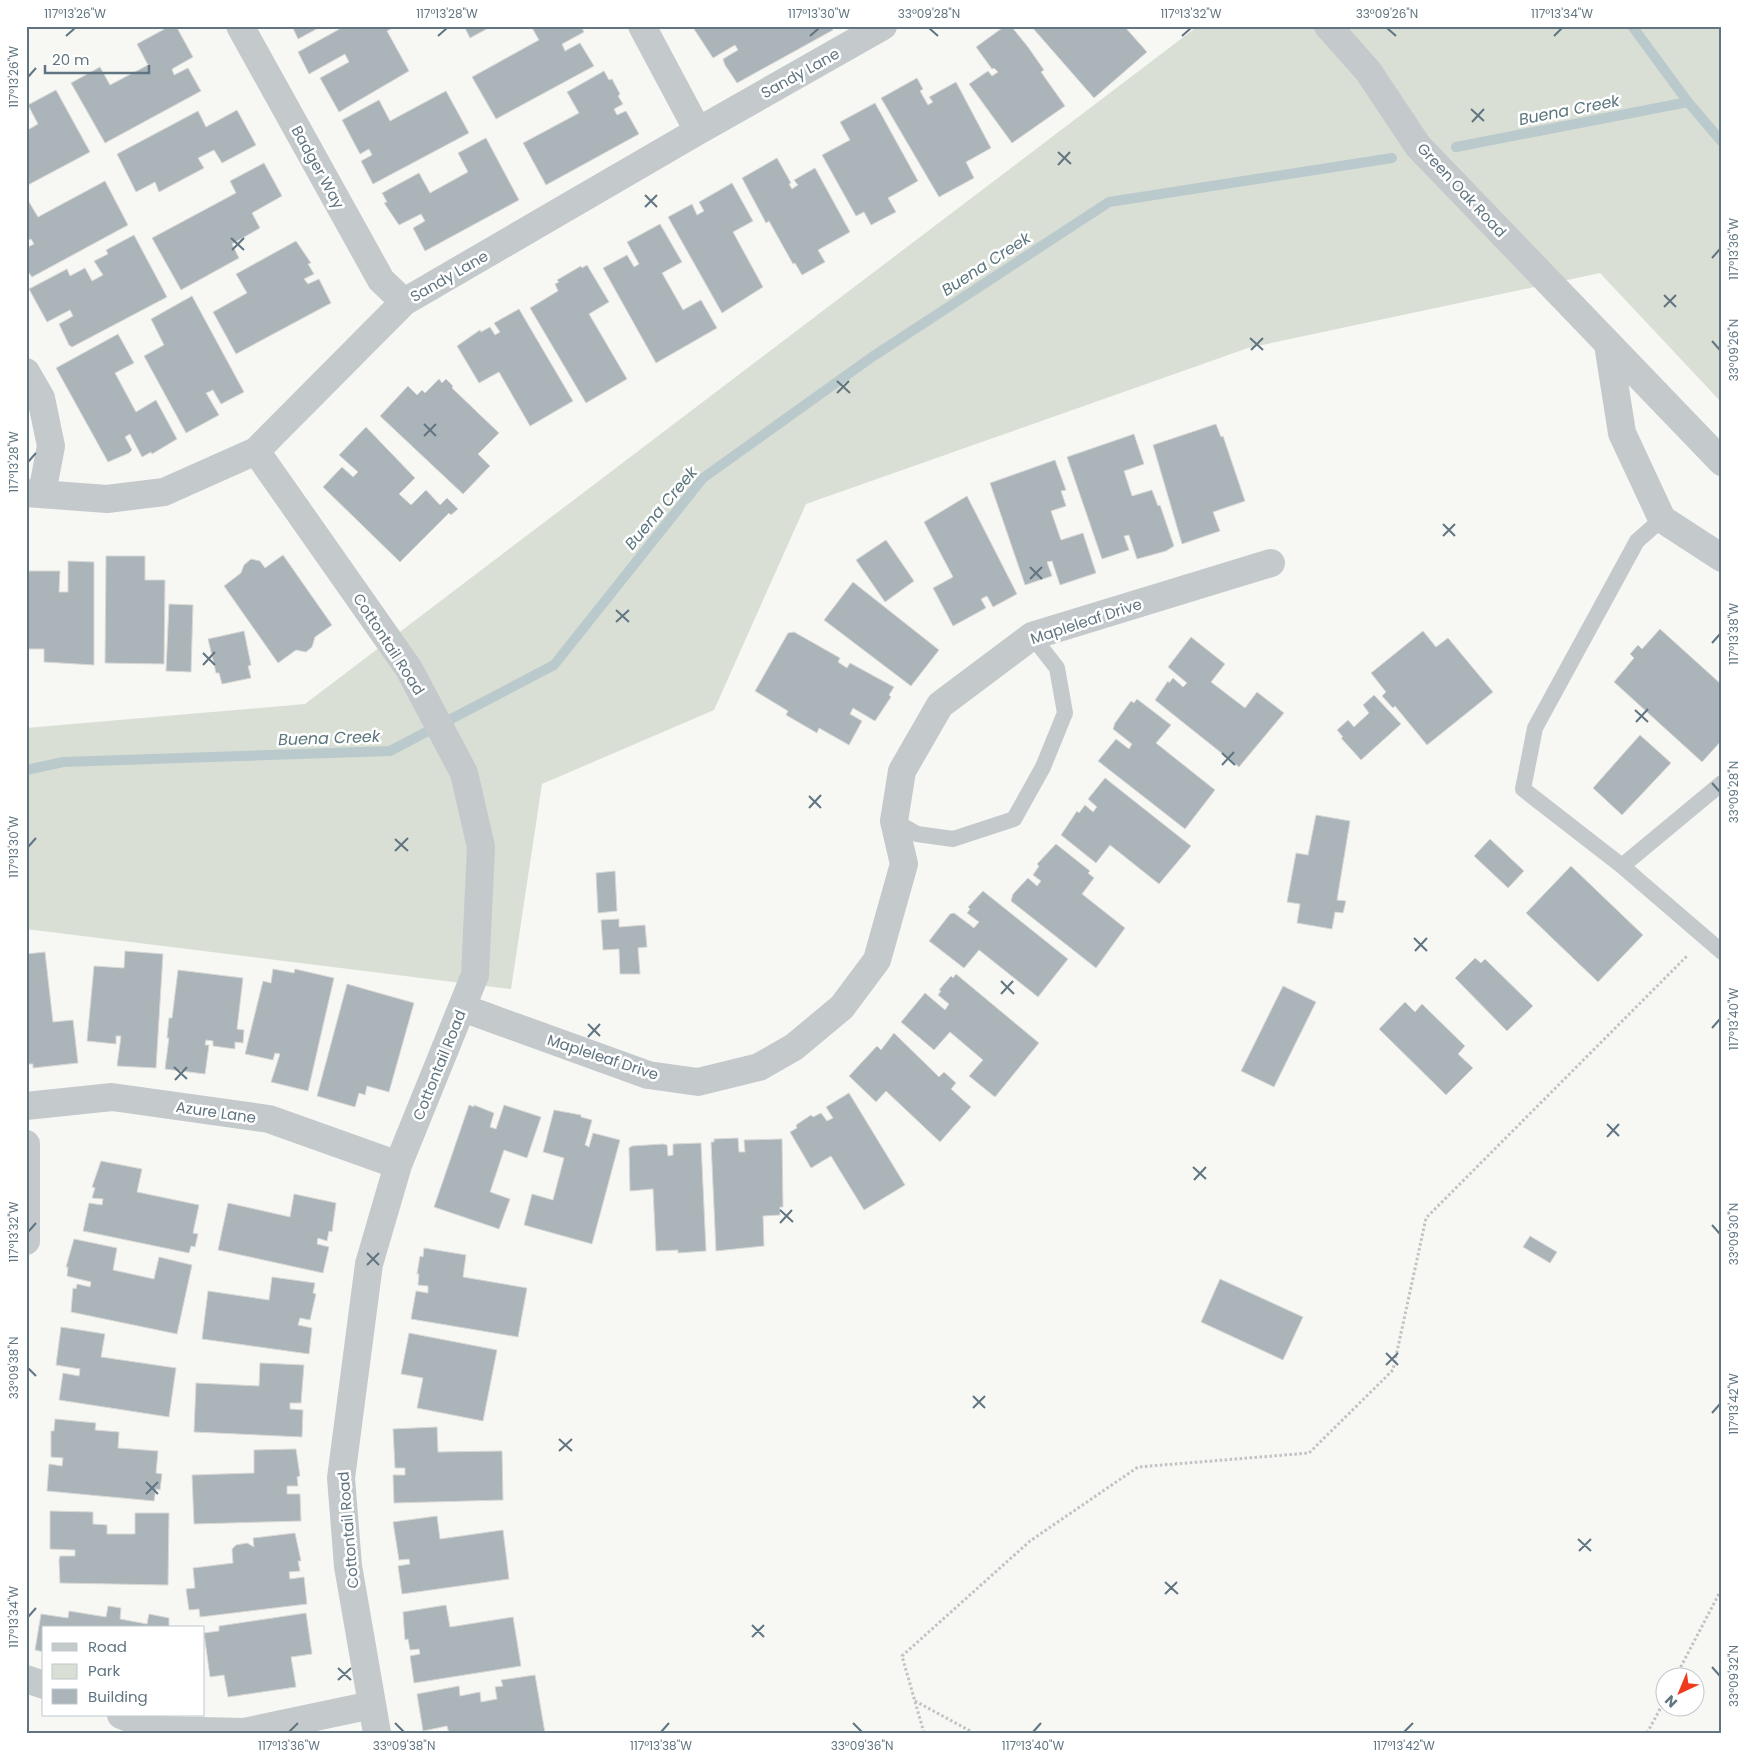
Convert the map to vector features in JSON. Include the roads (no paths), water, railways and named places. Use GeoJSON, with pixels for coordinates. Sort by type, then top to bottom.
{"type":"FeatureCollection","features":[{"type":"Feature","properties":{"kind":"street","name":"Badger Way"},"geometry":{"type":"LineString","coordinates":[[240,26],[380,280],[404,302]]}},
{"type":"Feature","properties":{"kind":"street"},"geometry":{"type":"LineString","coordinates":[[642,26],[698,131]]}},
{"type":"Feature","properties":{"kind":"street","name":"Sandy Lane"},"geometry":{"type":"LineString","coordinates":[[34,493],[107,499],[164,492],[256,451],[404,302],[883,26]]}},
{"type":"Feature","properties":{"kind":"street","name":"Green Oak Road"},"geometry":{"type":"LineString","coordinates":[[1328,26],[1368,71],[1418,146],[1722,462]]}},
{"type":"Feature","properties":{"kind":"street"},"geometry":{"type":"LineString","coordinates":[[1608,344],[1622,433],[1662,520],[1722,558]]}},
{"type":"Feature","properties":{"kind":"street"},"geometry":{"type":"LineString","coordinates":[[26,372],[41,398],[51,446],[34,493]]}},
{"type":"Feature","properties":{"kind":"street","name":"Cottontail Road"},"geometry":{"type":"LineString","coordinates":[[256,451],[409,668],[464,773],[481,847],[475,975],[398,1165],[369,1264],[341,1478],[348,1566],[377,1733]]}},
{"type":"Feature","properties":{"kind":"street","name":"Mapleleaf Drive"},"geometry":{"type":"LineString","coordinates":[[463,1008],[648,1075],[698,1082],[759,1067],[794,1047],[842,1007],[878,960],[904,864],[894,821],[902,771],[940,704],[1032,636],[1271,563]]}},
{"type":"Feature","properties":{"kind":"street","name":"Azure Lane"},"geometry":{"type":"LineString","coordinates":[[26,1106],[112,1097],[269,1119],[398,1165]]}},
{"type":"Feature","properties":{"kind":"street"},"geometry":{"type":"LineString","coordinates":[[26,1144],[26,1241]]}},
{"type":"Feature","properties":{"kind":"street"},"geometry":{"type":"LineString","coordinates":[[26,1679],[42,1685]]}},
{"type":"Feature","properties":{"kind":"street"},"geometry":{"type":"LineString","coordinates":[[124,1716],[159,1730],[244,1732],[372,1705]]}},
{"type":"Feature","properties":{"kind":"lane"},"geometry":{"type":"LineString","coordinates":[[1662,520],[1636,541],[1535,728],[1523,789],[1622,866],[1722,952]]}},
{"type":"Feature","properties":{"kind":"lane"},"geometry":{"type":"LineString","coordinates":[[894,821],[917,834],[953,839],[1014,819],[1043,767],[1065,713],[1057,668],[1032,636]]}},
{"type":"Feature","properties":{"kind":"lane"},"geometry":{"type":"LineString","coordinates":[[1622,866],[1722,783]]}},
{"type":"Feature","properties":{"kind":"waterway"},"geometry":{"type":"LineString","coordinates":[[1632,26],[1688,102],[1722,142]]}},
{"type":"Feature","properties":{"kind":"waterway","name":"Buena Creek"},"geometry":{"type":"LineString","coordinates":[[1456,147],[1688,102]]}},
{"type":"Feature","properties":{"kind":"waterway","name":"Buena Creek"},"geometry":{"type":"LineString","coordinates":[[26,770],[63,762],[390,751],[554,665],[703,478],[872,357],[1109,202],[1392,158]]}}]}
